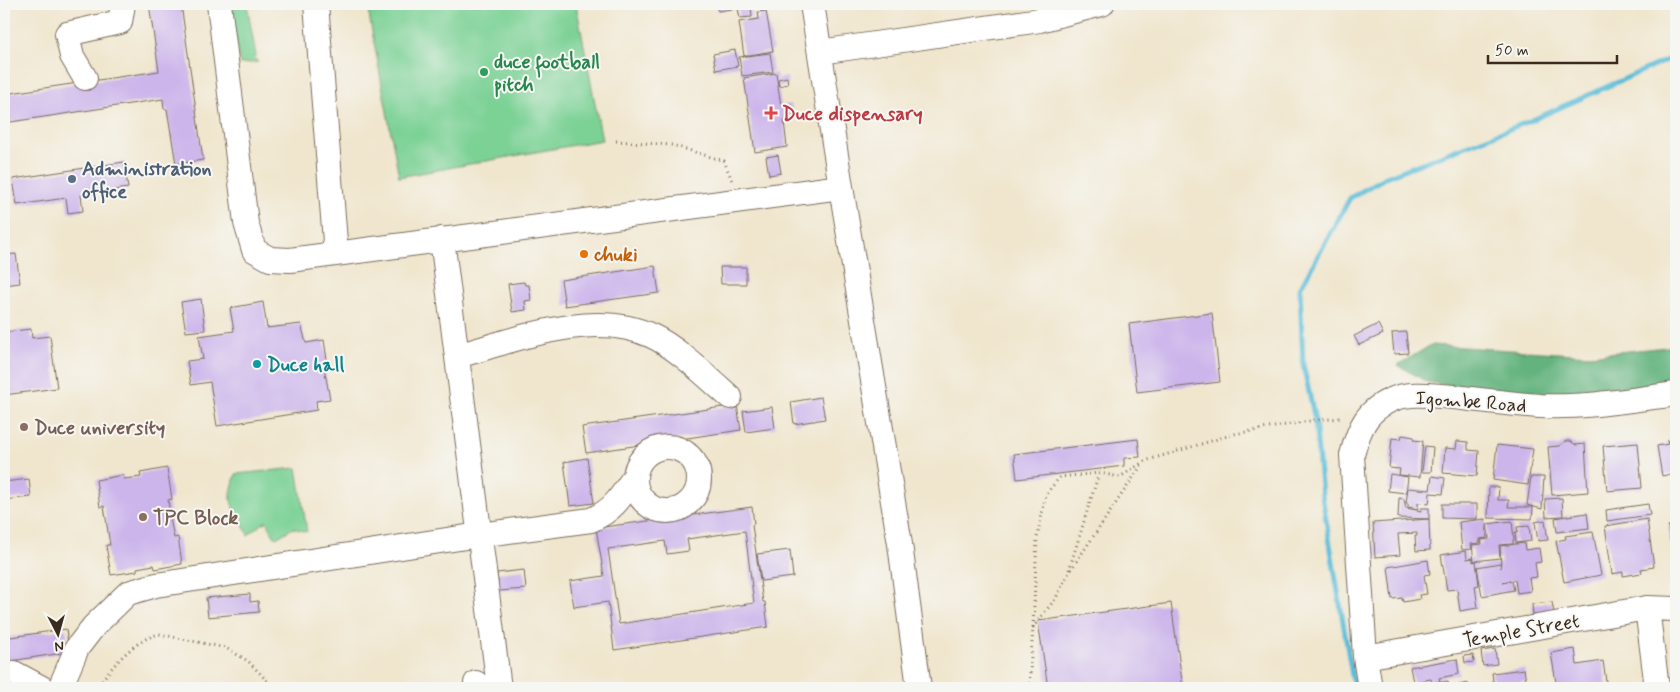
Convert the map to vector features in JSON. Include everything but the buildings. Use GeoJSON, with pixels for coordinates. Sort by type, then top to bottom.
{"type":"FeatureCollection","features":[{"type":"Feature","properties":{"kind":"street"},"geometry":{"type":"LineString","coordinates":[[85,78],[72,56],[67,34],[120,22],[123,4]]}},
{"type":"Feature","properties":{"kind":"street"},"geometry":{"type":"LineString","coordinates":[[219,4],[246,223],[254,250],[270,259],[290,260],[841,187]]}},
{"type":"Feature","properties":{"kind":"street"},"geometry":{"type":"LineString","coordinates":[[316,4],[336,254]]}},
{"type":"Feature","properties":{"kind":"street"},"geometry":{"type":"LineString","coordinates":[[812,4],[900,544],[919,688]]}},
{"type":"Feature","properties":{"kind":"street"},"geometry":{"type":"LineString","coordinates":[[820,52],[1040,20],[1102,4]]}},
{"type":"Feature","properties":{"kind":"street"},"geometry":{"type":"LineString","coordinates":[[442,239],[499,688]]}},
{"type":"Feature","properties":{"kind":"street"},"geometry":{"type":"LineString","coordinates":[[457,356],[543,332],[594,324],[630,328],[654,337],[688,360],[730,397]]}},
{"type":"Feature","properties":{"kind":"street","name":"Igombe Road"},"geometry":{"type":"LineString","coordinates":[[1370,688],[1365,656],[1352,455],[1358,430],[1369,416],[1381,405],[1398,397],[1428,395],[1540,406],[1588,405],[1676,394]]}},
{"type":"Feature","properties":{"kind":"street"},"geometry":{"type":"LineString","coordinates":[[60,688],[70,663],[85,635],[121,599],[128,593],[138,589],[480,535],[590,520],[603,515],[617,503],[634,477]]}},
{"type":"Feature","properties":{"kind":"street"},"geometry":{"type":"LineString","coordinates":[[1647,608],[1657,688]]}},
{"type":"Feature","properties":{"kind":"street","name":"Temple Street"},"geometry":{"type":"LineString","coordinates":[[1365,656],[1647,608],[1676,609]]}},
{"type":"Feature","properties":{"kind":"street"},"geometry":{"type":"LineString","coordinates":[[14,673],[42,688]]}},
{"type":"Feature","properties":{"kind":"path"},"geometry":{"type":"LineString","coordinates":[[616,141],[672,145],[724,160],[740,200]]}},
{"type":"Feature","properties":{"kind":"path"},"geometry":{"type":"LineString","coordinates":[[1029,688],[1037,538],[1046,494],[1060,477],[1099,473],[1120,477],[1145,461],[1234,434],[1315,420],[1369,416]]}},
{"type":"Feature","properties":{"kind":"path"},"geometry":{"type":"LineString","coordinates":[[1033,627],[1056,598],[1068,574],[1135,472],[1145,461]]}},
{"type":"Feature","properties":{"kind":"path"},"geometry":{"type":"LineString","coordinates":[[1068,574],[1099,473]]}},
{"type":"Feature","properties":{"kind":"path"},"geometry":{"type":"LineString","coordinates":[[96,688],[110,670],[137,645],[149,637],[159,634],[226,648],[248,661],[274,688]]}},
{"type":"Feature","properties":{"kind":"green space"},"geometry":{"type":"Polygon","coordinates":[[[231,4],[247,4],[256,56],[253,57],[258,62],[240,64],[231,4]]]}},
{"type":"Feature","properties":{"kind":"green space","name":"duce football pitch"},"geometry":{"type":"Polygon","coordinates":[[[367,4],[576,4],[602,140],[399,177],[367,4]]]}},
{"type":"Feature","properties":{"kind":"green space"},"geometry":{"type":"Polygon","coordinates":[[[1431,345],[1589,355],[1676,346],[1676,386],[1530,398],[1427,382],[1398,365],[1431,345]]]}},
{"type":"Feature","properties":{"kind":"green space"},"geometry":{"type":"Polygon","coordinates":[[[297,468],[307,532],[293,528],[276,538],[266,521],[248,535],[234,510],[231,499],[236,474],[297,468]]]}},
{"type":"Feature","properties":{"kind":"waterway"},"geometry":{"type":"LineString","coordinates":[[1354,688],[1322,496],[1315,420],[1303,364],[1300,288],[1350,198],[1386,177],[1530,121],[1676,56]]}},
{"type":"Feature","properties":{"kind":"place","name":"duce football pitch"},"geometry":{"type":"Point","coordinates":[484,72]}},
{"type":"Feature","properties":{"kind":"place","name":"Duce dispensary"},"geometry":{"type":"Point","coordinates":[771,113]}},
{"type":"Feature","properties":{"kind":"place","name":"Administration office"},"geometry":{"type":"Point","coordinates":[72,179]}},
{"type":"Feature","properties":{"kind":"place","name":"chuki"},"geometry":{"type":"Point","coordinates":[584,254]}},
{"type":"Feature","properties":{"kind":"place","name":"Duce hall"},"geometry":{"type":"Point","coordinates":[257,364]}},
{"type":"Feature","properties":{"kind":"place","name":"Duce university"},"geometry":{"type":"Point","coordinates":[24,427]}},
{"type":"Feature","properties":{"kind":"place","name":"TPC Block"},"geometry":{"type":"Point","coordinates":[143,517]}}]}
